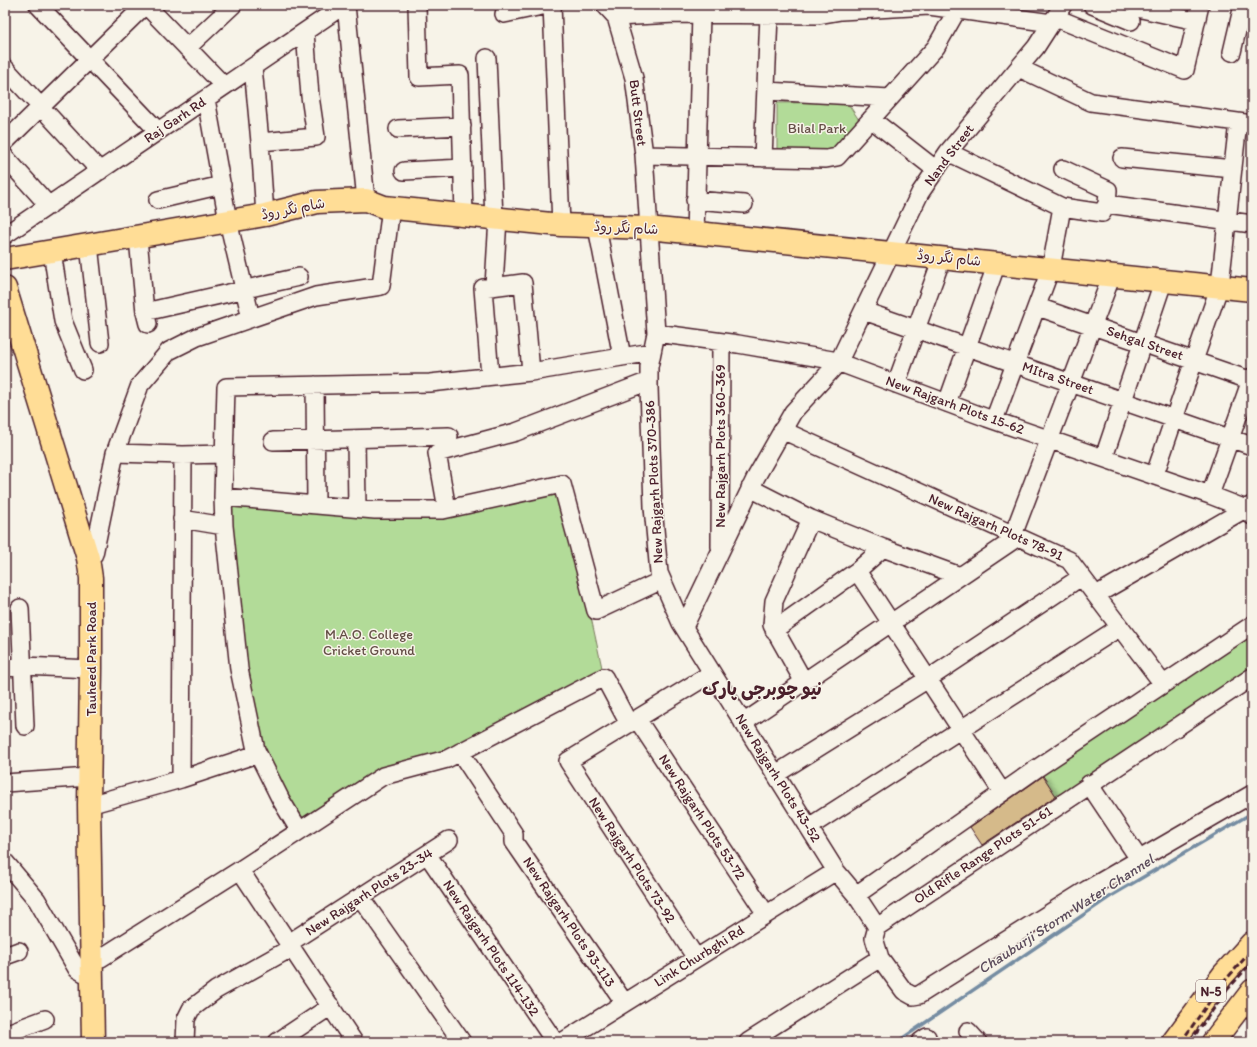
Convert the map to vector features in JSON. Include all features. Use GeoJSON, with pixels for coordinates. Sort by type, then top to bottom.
{"type":"FeatureCollection","features":[{"type":"Feature","properties":{"kind":"main road","name":"شام نگر روڈ"},"geometry":{"type":"LineString","coordinates":[[5,259],[138,238],[265,215],[317,202],[366,200],[391,207],[561,225],[648,228],[694,234],[1164,279],[1252,290]]}},
{"type":"Feature","properties":{"kind":"main road","name":"Tauheed Park Road"},"geometry":{"type":"LineString","coordinates":[[5,288],[88,558],[91,578],[89,805],[91,966],[94,1042]]}},
{"type":"Feature","properties":{"kind":"main road","name":"N-5"},"geometry":{"type":"LineString","coordinates":[[1173,1042],[1224,975],[1252,943]]}},
{"type":"Feature","properties":{"kind":"main road","name":"N-5"},"geometry":{"type":"LineString","coordinates":[[1213,1042],[1252,991]]}},
{"type":"Feature","properties":{"kind":"street"},"geometry":{"type":"LineString","coordinates":[[38,5],[158,131]]}},
{"type":"Feature","properties":{"kind":"street"},"geometry":{"type":"LineString","coordinates":[[5,142],[145,5],[224,86]]}},
{"type":"Feature","properties":{"kind":"street"},"geometry":{"type":"LineString","coordinates":[[187,48],[233,5]]}},
{"type":"Feature","properties":{"kind":"street"},"geometry":{"type":"LineString","coordinates":[[345,5],[366,200]]}},
{"type":"Feature","properties":{"kind":"street","name":"Raj Garh Rd"},"geometry":{"type":"LineString","coordinates":[[5,235],[345,5]]}},
{"type":"Feature","properties":{"kind":"street"},"geometry":{"type":"LineString","coordinates":[[417,5],[419,77],[460,75],[464,215]]}},
{"type":"Feature","properties":{"kind":"street"},"geometry":{"type":"LineString","coordinates":[[504,14],[547,5]]}},
{"type":"Feature","properties":{"kind":"street"},"geometry":{"type":"LineString","coordinates":[[552,5],[561,225]]}},
{"type":"Feature","properties":{"kind":"street"},"geometry":{"type":"LineString","coordinates":[[610,11],[673,9],[701,14],[727,9],[769,14],[818,15],[841,8],[929,6],[957,10],[1057,15],[1185,70],[1198,13],[1134,14],[1092,5]]}},
{"type":"Feature","properties":{"kind":"street"},"geometry":{"type":"LineString","coordinates":[[1232,52],[1244,5]]}},
{"type":"Feature","properties":{"kind":"street"},"geometry":{"type":"LineString","coordinates":[[644,155],[826,159],[837,157],[936,47],[957,10]]}},
{"type":"Feature","properties":{"kind":"street","name":"Butt Street"},"geometry":{"type":"LineString","coordinates":[[610,11],[634,78],[644,155],[656,333]]}},
{"type":"Feature","properties":{"kind":"street"},"geometry":{"type":"LineString","coordinates":[[694,234],[698,156],[701,14]]}},
{"type":"Feature","properties":{"kind":"street"},"geometry":{"type":"LineString","coordinates":[[763,158],[769,14]]}},
{"type":"Feature","properties":{"kind":"street","name":"Nand Street"},"geometry":{"type":"LineString","coordinates":[[684,627],[750,488],[782,430],[793,412],[838,362],[920,193],[948,152],[1036,47],[1057,15]]}},
{"type":"Feature","properties":{"kind":"street"},"geometry":{"type":"LineString","coordinates":[[260,142],[316,137],[310,96],[305,32]]}},
{"type":"Feature","properties":{"kind":"street"},"geometry":{"type":"LineString","coordinates":[[486,58],[496,218],[494,286]]}},
{"type":"Feature","properties":{"kind":"street"},"geometry":{"type":"LineString","coordinates":[[253,67],[265,215]]}},
{"type":"Feature","properties":{"kind":"street"},"geometry":{"type":"LineString","coordinates":[[5,68],[100,171]]}},
{"type":"Feature","properties":{"kind":"street"},"geometry":{"type":"LineString","coordinates":[[1019,68],[1091,102],[1245,123],[1233,169],[1220,286],[1155,474]]}},
{"type":"Feature","properties":{"kind":"street"},"geometry":{"type":"LineString","coordinates":[[766,91],[890,98]]}},
{"type":"Feature","properties":{"kind":"street"},"geometry":{"type":"LineString","coordinates":[[206,99],[228,221],[251,318]]}},
{"type":"Feature","properties":{"kind":"street"},"geometry":{"type":"LineString","coordinates":[[871,119],[935,169]]}},
{"type":"Feature","properties":{"kind":"street"},"geometry":{"type":"LineString","coordinates":[[398,129],[462,126]]}},
{"type":"Feature","properties":{"kind":"street"},"geometry":{"type":"LineString","coordinates":[[948,152],[1062,206],[1102,213],[1107,204],[1108,190],[1063,169]]}},
{"type":"Feature","properties":{"kind":"street"},"geometry":{"type":"LineString","coordinates":[[5,157],[49,206]]}},
{"type":"Feature","properties":{"kind":"street"},"geometry":{"type":"LineString","coordinates":[[1122,158],[1233,169]]}},
{"type":"Feature","properties":{"kind":"street"},"geometry":{"type":"LineString","coordinates":[[404,170],[463,168]]}},
{"type":"Feature","properties":{"kind":"street"},"geometry":{"type":"LineString","coordinates":[[158,200],[222,185]]}},
{"type":"Feature","properties":{"kind":"street"},"geometry":{"type":"LineString","coordinates":[[695,200],[744,204]]}},
{"type":"Feature","properties":{"kind":"street"},"geometry":{"type":"LineString","coordinates":[[1107,204],[1252,224]]}},
{"type":"Feature","properties":{"kind":"street"},"geometry":{"type":"LineString","coordinates":[[994,420],[1038,307],[1051,268],[1062,206]]}},
{"type":"Feature","properties":{"kind":"street"},"geometry":{"type":"LineString","coordinates":[[88,558],[94,554],[115,453],[140,385],[169,351],[197,337],[316,296],[381,286],[391,207]]}},
{"type":"Feature","properties":{"kind":"street"},"geometry":{"type":"LineString","coordinates":[[597,227],[622,357]]}},
{"type":"Feature","properties":{"kind":"street"},"geometry":{"type":"LineString","coordinates":[[138,238],[147,318],[244,290],[299,277]]}},
{"type":"Feature","properties":{"kind":"street"},"geometry":{"type":"LineString","coordinates":[[89,245],[100,343]]}},
{"type":"Feature","properties":{"kind":"street"},"geometry":{"type":"LineString","coordinates":[[52,252],[63,321],[83,370]]}},
{"type":"Feature","properties":{"kind":"street"},"geometry":{"type":"LineString","coordinates":[[896,384],[942,258]]}},
{"type":"Feature","properties":{"kind":"street"},"geometry":{"type":"LineString","coordinates":[[947,403],[997,263]]}},
{"type":"Feature","properties":{"kind":"street"},"geometry":{"type":"LineString","coordinates":[[743,723],[892,624],[1015,536],[1092,325],[1112,275]]}},
{"type":"Feature","properties":{"kind":"street"},"geometry":{"type":"LineString","coordinates":[[1104,457],[1164,279]]}},
{"type":"Feature","properties":{"kind":"street"},"geometry":{"type":"LineString","coordinates":[[490,376],[483,288],[524,283],[531,372]]}},
{"type":"Feature","properties":{"kind":"street","name":"Sehgal Street"},"geometry":{"type":"LineString","coordinates":[[1038,307],[1252,379]]}},
{"type":"Feature","properties":{"kind":"street","name":"MItra Street"},"geometry":{"type":"LineString","coordinates":[[864,311],[1252,446]]}},
{"type":"Feature","properties":{"kind":"street","name":"New Rajgarh Plots 15-62"},"geometry":{"type":"LineString","coordinates":[[656,333],[721,342],[838,362],[994,420],[1155,474],[1250,510]]}},
{"type":"Feature","properties":{"kind":"street","name":"New Rajgarh Plots 370-386"},"geometry":{"type":"LineString","coordinates":[[656,333],[649,366],[649,381],[653,507],[659,573],[684,627]]}},
{"type":"Feature","properties":{"kind":"street","name":"New Rajgarh Plots 360-369"},"geometry":{"type":"LineString","coordinates":[[720,551],[721,342]]}},
{"type":"Feature","properties":{"kind":"street"},"geometry":{"type":"LineString","coordinates":[[299,830],[281,800],[257,754],[238,669],[224,526],[223,498],[226,387],[430,384],[531,372],[652,352]]}},
{"type":"Feature","properties":{"kind":"street"},"geometry":{"type":"LineString","coordinates":[[1210,495],[1252,379]]}},
{"type":"Feature","properties":{"kind":"street"},"geometry":{"type":"LineString","coordinates":[[447,509],[437,453],[516,432],[649,381]]}},
{"type":"Feature","properties":{"kind":"street"},"geometry":{"type":"LineString","coordinates":[[315,385],[316,505]]}},
{"type":"Feature","properties":{"kind":"street","name":"New Rajgarh Plots 78-91"},"geometry":{"type":"LineString","coordinates":[[782,430],[1069,560],[1163,684]]}},
{"type":"Feature","properties":{"kind":"street"},"geometry":{"type":"LineString","coordinates":[[273,441],[316,441],[449,436]]}},
{"type":"Feature","properties":{"kind":"street"},"geometry":{"type":"LineString","coordinates":[[356,439],[357,508]]}},
{"type":"Feature","properties":{"kind":"street"},"geometry":{"type":"LineString","coordinates":[[115,453],[224,454]]}},
{"type":"Feature","properties":{"kind":"street"},"geometry":{"type":"LineString","coordinates":[[181,779],[182,454]]}},
{"type":"Feature","properties":{"kind":"street"},"geometry":{"type":"LineString","coordinates":[[223,498],[357,508],[447,509],[562,484],[596,610],[662,580]]}},
{"type":"Feature","properties":{"kind":"street"},"geometry":{"type":"LineString","coordinates":[[750,488],[811,519],[883,548],[960,576]]}},
{"type":"Feature","properties":{"kind":"street"},"geometry":{"type":"LineString","coordinates":[[1096,596],[1250,510]]}},
{"type":"Feature","properties":{"kind":"street"},"geometry":{"type":"LineString","coordinates":[[182,519],[224,526]]}},
{"type":"Feature","properties":{"kind":"street"},"geometry":{"type":"LineString","coordinates":[[804,682],[772,625],[774,601],[811,519]]}},
{"type":"Feature","properties":{"kind":"street"},"geometry":{"type":"LineString","coordinates":[[774,630],[857,571],[883,548]]}},
{"type":"Feature","properties":{"kind":"street"},"geometry":{"type":"LineString","coordinates":[[857,571],[1002,792]]}},
{"type":"Feature","properties":{"kind":"street"},"geometry":{"type":"LineString","coordinates":[[776,774],[928,679],[1082,577]]}},
{"type":"Feature","properties":{"kind":"street"},"geometry":{"type":"LineString","coordinates":[[20,608],[25,726]]}},
{"type":"Feature","properties":{"kind":"street"},"geometry":{"type":"LineString","coordinates":[[856,895],[1002,792],[1252,625]]}},
{"type":"Feature","properties":{"kind":"street"},"geometry":{"type":"LineString","coordinates":[[809,827],[1120,626]]}},
{"type":"Feature","properties":{"kind":"street","name":"New Rajgarh Plots 43-52"},"geometry":{"type":"LineString","coordinates":[[684,627],[836,871],[856,895],[876,926]]}},
{"type":"Feature","properties":{"kind":"street"},"geometry":{"type":"LineString","coordinates":[[5,668],[23,666],[91,669]]}},
{"type":"Feature","properties":{"kind":"street"},"geometry":{"type":"LineString","coordinates":[[633,722],[712,672]]}},
{"type":"Feature","properties":{"kind":"street","name":"New Rajgarh Plots 53-72"},"geometry":{"type":"LineString","coordinates":[[460,752],[604,677],[633,722],[766,914]]}},
{"type":"Feature","properties":{"kind":"street","name":"Old Rifle Range Plots 51-61"},"geometry":{"type":"LineString","coordinates":[[876,926],[1252,677]]}},
{"type":"Feature","properties":{"kind":"street","name":"New Rajgarh Plots 73-92"},"geometry":{"type":"LineString","coordinates":[[633,722],[568,762],[696,958]]}},
{"type":"Feature","properties":{"kind":"street"},"geometry":{"type":"LineString","coordinates":[[5,862],[37,900],[77,969],[84,974],[101,958],[240,870],[383,776],[446,759],[460,752]]}},
{"type":"Feature","properties":{"kind":"street","name":"New Rajgarh Plots 93-113"},"geometry":{"type":"LineString","coordinates":[[460,752],[514,834],[514,842],[624,1002]]}},
{"type":"Feature","properties":{"kind":"street"},"geometry":{"type":"LineString","coordinates":[[89,805],[181,779],[257,754]]}},
{"type":"Feature","properties":{"kind":"street"},"geometry":{"type":"LineString","coordinates":[[5,783],[89,776]]}},
{"type":"Feature","properties":{"kind":"street"},"geometry":{"type":"LineString","coordinates":[[1089,784],[1139,860]]}},
{"type":"Feature","properties":{"kind":"street"},"geometry":{"type":"LineString","coordinates":[[876,926],[874,938],[880,958],[904,991],[913,996],[920,995],[1139,860],[1252,794]]}},
{"type":"Feature","properties":{"kind":"street","name":"New Rajgarh Plots 23-34"},"geometry":{"type":"LineString","coordinates":[[185,1042],[186,1019],[191,1009],[216,990],[290,946],[449,840]]}},
{"type":"Feature","properties":{"kind":"street","name":"New Rajgarh Plots 114-132"},"geometry":{"type":"LineString","coordinates":[[427,854],[554,1042]]}},
{"type":"Feature","properties":{"kind":"street"},"geometry":{"type":"LineString","coordinates":[[240,870],[354,1042]]}},
{"type":"Feature","properties":{"kind":"street","name":"Link Churbghi Rd"},"geometry":{"type":"LineString","coordinates":[[562,1042],[836,871]]}},
{"type":"Feature","properties":{"kind":"street"},"geometry":{"type":"LineString","coordinates":[[362,898],[462,1042]]}},
{"type":"Feature","properties":{"kind":"street"},"geometry":{"type":"LineString","coordinates":[[748,1042],[880,958]]}},
{"type":"Feature","properties":{"kind":"street"},"geometry":{"type":"LineString","coordinates":[[278,1042],[331,1006]]}},
{"type":"Feature","properties":{"kind":"street"},"geometry":{"type":"LineString","coordinates":[[5,1034],[45,1019]]}},
{"type":"Feature","properties":{"kind":"green space","name":"Bilal Park"},"geometry":{"type":"Polygon","coordinates":[[[847,102],[859,120],[835,148],[823,153],[777,151],[777,103],[847,102]]]}},
{"type":"Feature","properties":{"kind":"green space","name":"M.A.O. College Cricket Ground"},"geometry":{"type":"Polygon","coordinates":[[[562,484],[604,677],[447,759],[383,776],[299,830],[257,754],[223,497],[447,509],[562,484]]]}},
{"type":"Feature","properties":{"kind":"green space"},"geometry":{"type":"Polygon","coordinates":[[[1252,624],[1252,676],[1059,801],[1038,768],[1252,624]]]}},
{"type":"Feature","properties":{"kind":"building"},"geometry":{"type":"Polygon","coordinates":[[[1043,776],[1056,796],[982,845],[970,827],[1043,776]]]}},
{"type":"Feature","properties":{"kind":"waterway","name":"Chauburji Storm Water Channel"},"geometry":{"type":"LineString","coordinates":[[897,1042],[1111,896],[1252,813]]}},
{"type":"Feature","properties":{"kind":"railway"},"geometry":{"type":"LineString","coordinates":[[1181,1042],[1222,984],[1252,950]]}},
{"type":"Feature","properties":{"kind":"railway"},"geometry":{"type":"LineString","coordinates":[[1190,1042],[1227,990],[1252,962]]}},
{"type":"Feature","properties":{"kind":"district","name":"نیو چوبرجی پارک"},"geometry":{"type":"Point","coordinates":[762,689]}}]}
